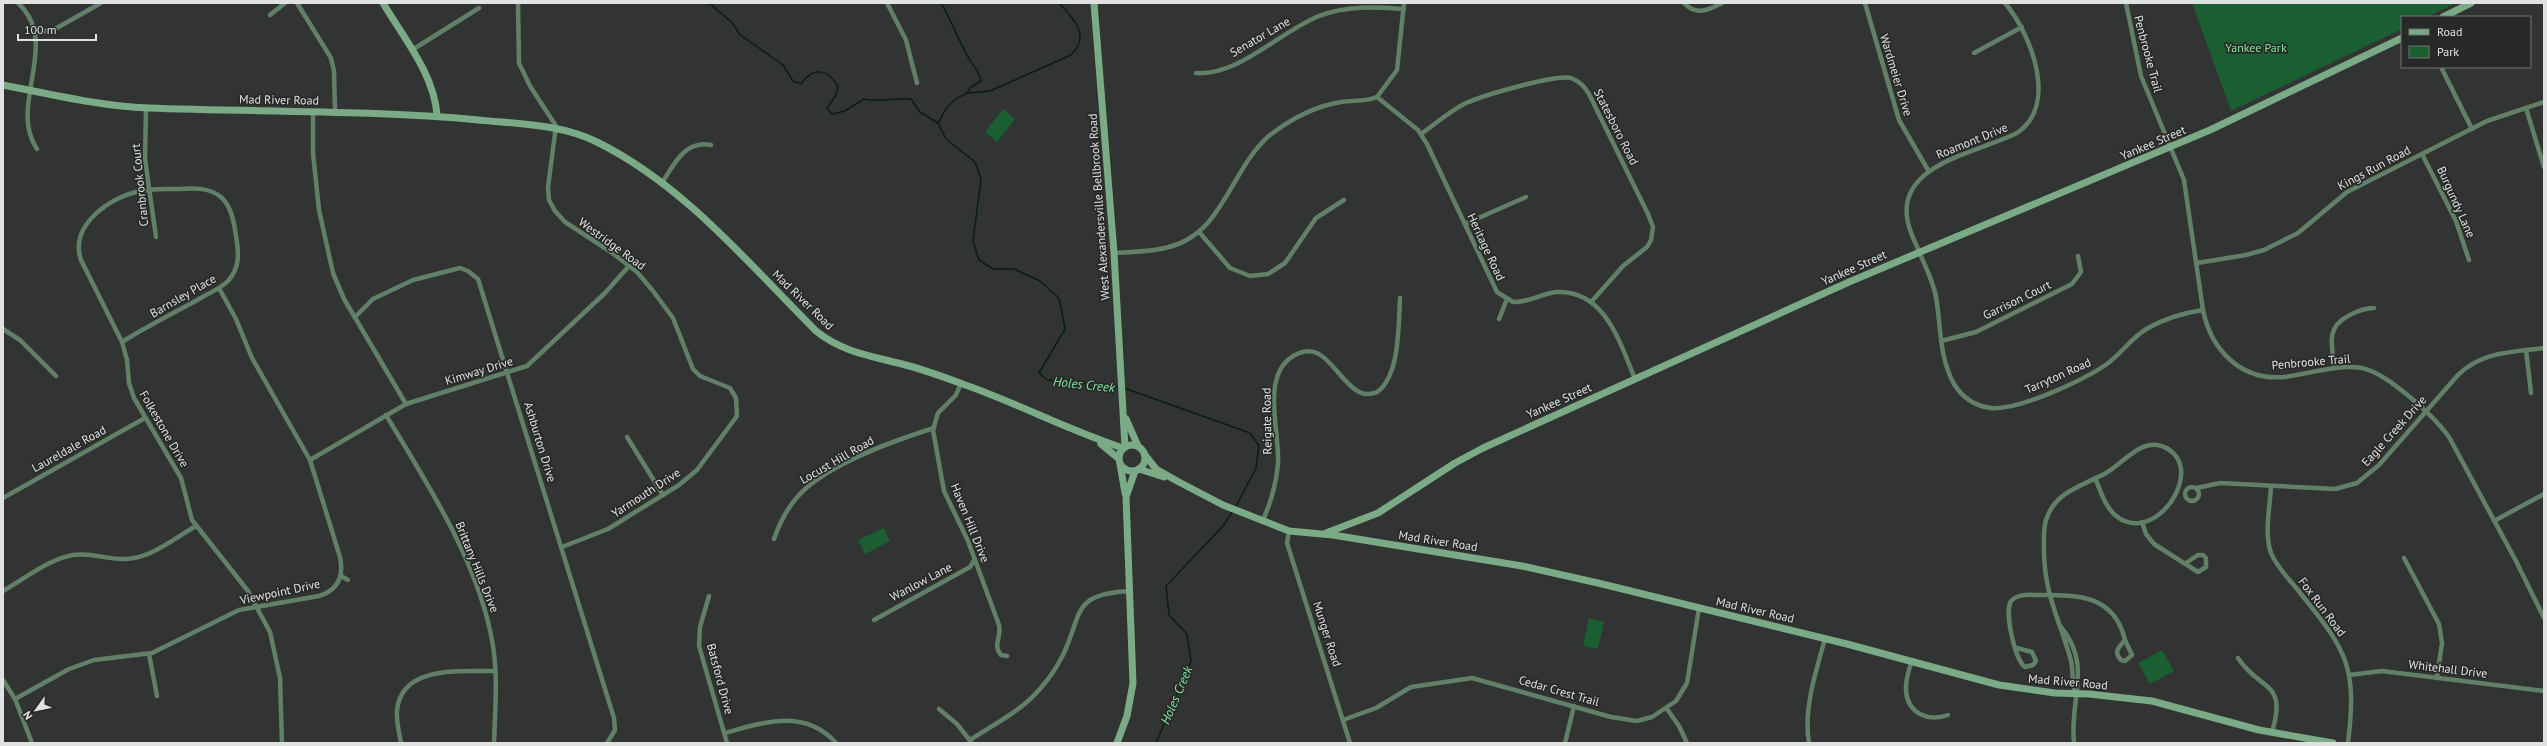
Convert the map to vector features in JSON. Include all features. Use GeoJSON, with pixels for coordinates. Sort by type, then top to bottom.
{"type":"FeatureCollection","features":[{"type":"Feature","properties":{"kind":"street"},"geometry":{"type":"LineString","coordinates":[[18,3],[28,16],[35,33],[27,129],[37,149]]}},
{"type":"Feature","properties":{"kind":"street"},"geometry":{"type":"LineString","coordinates":[[35,33],[55,29],[101,3]]}},
{"type":"Feature","properties":{"kind":"street"},"geometry":{"type":"LineString","coordinates":[[270,15],[285,3]]}},
{"type":"Feature","properties":{"kind":"street"},"geometry":{"type":"LineString","coordinates":[[296,3],[331,58],[334,71],[335,111]]}},
{"type":"Feature","properties":{"kind":"street"},"geometry":{"type":"LineString","coordinates":[[383,3],[412,50],[430,87],[437,116]]}},
{"type":"Feature","properties":{"kind":"street"},"geometry":{"type":"LineString","coordinates":[[518,3],[519,63],[536,96],[552,117],[556,129]]}},
{"type":"Feature","properties":{"kind":"street"},"geometry":{"type":"LineString","coordinates":[[887,3],[906,40],[917,83]]}},
{"type":"Feature","properties":{"kind":"street","name":"West Alexandersville Bellbrook Road"},"geometry":{"type":"LineString","coordinates":[[1094,3],[1122,371],[1124,447],[1119,461]]}},
{"type":"Feature","properties":{"kind":"street"},"geometry":{"type":"LineString","coordinates":[[1114,253],[1170,247],[1200,233],[1221,206],[1248,160],[1271,135],[1298,116],[1321,106],[1377,97],[1397,70],[1404,3]]}},
{"type":"Feature","properties":{"kind":"street"},"geometry":{"type":"LineString","coordinates":[[1684,3],[1699,11],[1710,10],[1722,3]]}},
{"type":"Feature","properties":{"kind":"street","name":"Wardmeier Drive"},"geometry":{"type":"LineString","coordinates":[[1865,3],[1899,120],[1928,170]]}},
{"type":"Feature","properties":{"kind":"street","name":"Roamont Drive"},"geometry":{"type":"LineString","coordinates":[[1919,252],[1908,224],[1907,202],[1914,184],[1928,170],[2012,136],[2031,120],[2036,108],[2038,94],[2033,53],[2022,27],[2006,3]]}},
{"type":"Feature","properties":{"kind":"street","name":"Penbrooke Trail"},"geometry":{"type":"LineString","coordinates":[[2126,3],[2141,76],[2184,180],[2203,310],[2208,330],[2215,344],[2227,358],[2248,372],[2264,376],[2282,377],[2335,368],[2363,369],[2384,377],[2425,412],[2449,437],[2544,618]]}},
{"type":"Feature","properties":{"kind":"street"},"geometry":{"type":"LineString","coordinates":[[2445,16],[2471,3]]}},
{"type":"Feature","properties":{"kind":"street","name":"Senator Lane"},"geometry":{"type":"LineString","coordinates":[[1196,73],[1210,73],[1236,63],[1309,20],[1338,10],[1373,7],[1404,9]]}},
{"type":"Feature","properties":{"kind":"street"},"geometry":{"type":"LineString","coordinates":[[412,50],[479,8]]}},
{"type":"Feature","properties":{"kind":"street"},"geometry":{"type":"LineString","coordinates":[[1974,53],[2022,27]]}},
{"type":"Feature","properties":{"kind":"street","name":"Yankee Street"},"geometry":{"type":"LineString","coordinates":[[1324,534],[1378,513],[1471,454],[1635,378],[1919,252],[2171,147],[2308,84],[2401,38]]}},
{"type":"Feature","properties":{"kind":"street"},"geometry":{"type":"LineString","coordinates":[[2442,68],[2472,129]]}},
{"type":"Feature","properties":{"kind":"street","name":"Statesboro Road"},"geometry":{"type":"LineString","coordinates":[[1421,134],[1454,110],[1471,101],[1554,78],[1572,78],[1582,85],[1599,114],[1653,227],[1651,240],[1647,247],[1623,266],[1592,301]]}},
{"type":"Feature","properties":{"kind":"street","name":"Mad River Road"},"geometry":{"type":"LineString","coordinates":[[3,85],[72,99],[146,108],[313,112],[335,111],[437,116],[556,129],[597,142],[662,183],[693,208],[812,327],[828,340],[858,353],[902,364],[961,383],[1037,412],[1091,437],[1124,447]]}},
{"type":"Feature","properties":{"kind":"street","name":"Heritage Road"},"geometry":{"type":"LineString","coordinates":[[1377,97],[1421,134],[1465,224],[1493,287],[1507,299]]}},
{"type":"Feature","properties":{"kind":"street","name":"Kings Run Road"},"geometry":{"type":"LineString","coordinates":[[2197,262],[2256,253],[2291,237],[2340,196],[2496,117],[2544,102]]}},
{"type":"Feature","properties":{"kind":"street","name":"Cranbrook Court"},"geometry":{"type":"LineString","coordinates":[[146,108],[145,159],[148,190],[156,237]]}},
{"type":"Feature","properties":{"kind":"street"},"geometry":{"type":"LineString","coordinates":[[2526,108],[2544,167]]}},
{"type":"Feature","properties":{"kind":"street"},"geometry":{"type":"LineString","coordinates":[[313,112],[313,153],[319,210],[332,273],[354,318],[406,404]]}},
{"type":"Feature","properties":{"kind":"street","name":"Westridge Road"},"geometry":{"type":"LineString","coordinates":[[556,129],[548,187],[551,206],[565,222],[629,266],[651,287],[673,318],[692,368]]}},
{"type":"Feature","properties":{"kind":"street"},"geometry":{"type":"LineString","coordinates":[[662,183],[675,161],[686,149],[698,144],[711,145]]}},
{"type":"Feature","properties":{"kind":"street","name":"Burgundy Lane"},"geometry":{"type":"LineString","coordinates":[[2422,154],[2456,221],[2469,260]]}},
{"type":"Feature","properties":{"kind":"street","name":"Folkestone Drive"},"geometry":{"type":"LineString","coordinates":[[239,256],[233,218],[226,203],[221,197],[207,190],[148,190],[128,194],[107,205],[88,224],[79,241],[81,260],[122,342],[127,360],[130,390],[181,478],[187,505],[196,526],[238,578],[258,607],[270,632],[277,661],[282,743]]}},
{"type":"Feature","properties":{"kind":"street"},"geometry":{"type":"LineString","coordinates":[[1465,224],[1526,197]]}},
{"type":"Feature","properties":{"kind":"street"},"geometry":{"type":"LineString","coordinates":[[1200,233],[1230,268],[1250,276],[1268,274],[1285,263],[1316,218],[1344,200]]}},
{"type":"Feature","properties":{"kind":"street","name":"Tarryton Road"},"geometry":{"type":"LineString","coordinates":[[1919,252],[1935,292],[1941,341],[1950,375],[1960,392],[1976,404],[2001,408],[2043,396],[2100,369],[2140,333],[2155,324],[2177,314],[2203,310]]}},
{"type":"Feature","properties":{"kind":"street","name":"Barnsley Place"},"geometry":{"type":"LineString","coordinates":[[122,342],[219,288],[234,272],[239,256]]}},
{"type":"Feature","properties":{"kind":"street","name":"Garrison Court"},"geometry":{"type":"LineString","coordinates":[[1941,341],[1964,337],[1976,332],[2072,284],[2080,272],[2078,256]]}},
{"type":"Feature","properties":{"kind":"street","name":"Kimway Drive"},"geometry":{"type":"LineString","coordinates":[[310,460],[406,404],[521,369],[536,359],[629,266]]}},
{"type":"Feature","properties":{"kind":"street","name":"Ashburton Drive"},"geometry":{"type":"LineString","coordinates":[[354,318],[372,299],[400,284],[450,270],[464,269],[473,274],[480,284],[614,718],[615,730],[607,743]]}},
{"type":"Feature","properties":{"kind":"street"},"geometry":{"type":"LineString","coordinates":[[219,288],[236,319],[252,358],[310,460],[340,557],[341,576],[348,580]]}},
{"type":"Feature","properties":{"kind":"street"},"geometry":{"type":"LineString","coordinates":[[1499,319],[1507,299],[1517,302],[1558,292],[1575,294],[1592,301],[1608,320],[1635,378]]}},
{"type":"Feature","properties":{"kind":"street","name":"Reigate Road"},"geometry":{"type":"LineString","coordinates":[[1262,522],[1269,506],[1276,480],[1278,456],[1274,396],[1276,380],[1283,366],[1296,355],[1310,351],[1322,356],[1357,390],[1370,394],[1379,390],[1390,374],[1396,356],[1400,298]]}},
{"type":"Feature","properties":{"kind":"street"},"geometry":{"type":"LineString","coordinates":[[2335,368],[2331,342],[2334,327],[2340,320],[2357,310],[2374,308]]}},
{"type":"Feature","properties":{"kind":"street"},"geometry":{"type":"LineString","coordinates":[[3,329],[20,340],[56,376]]}},
{"type":"Feature","properties":{"kind":"street","name":"Eagle Creek Drive"},"geometry":{"type":"LineString","coordinates":[[2196,488],[2220,482],[2326,490],[2343,488],[2356,483],[2379,465],[2458,375],[2470,364],[2489,355],[2544,348]]}},
{"type":"Feature","properties":{"kind":"street"},"geometry":{"type":"LineString","coordinates":[[2526,350],[2531,393]]}},
{"type":"Feature","properties":{"kind":"street","name":"Yarmouth Drive"},"geometry":{"type":"LineString","coordinates":[[562,547],[608,529],[663,495],[697,470],[737,416],[736,398],[730,388],[700,376],[692,368]]}},
{"type":"Feature","properties":{"kind":"street"},"geometry":{"type":"LineString","coordinates":[[934,428],[938,413],[956,395],[961,383]]}},
{"type":"Feature","properties":{"kind":"street","name":"West Alexandersville Bellbrook Road"},"geometry":{"type":"LineString","coordinates":[[1123,410],[1130,432],[1145,455]]}},
{"type":"Feature","properties":{"kind":"street","name":"Brittany Hills Drive"},"geometry":{"type":"LineString","coordinates":[[386,415],[453,530],[486,612],[494,648],[494,743]]}},
{"type":"Feature","properties":{"kind":"street","name":"Laureldale Road"},"geometry":{"type":"LineString","coordinates":[[3,498],[145,418]]}},
{"type":"Feature","properties":{"kind":"street","name":"Locust Hill Road"},"geometry":{"type":"LineString","coordinates":[[774,539],[784,515],[793,501],[809,486],[875,448],[934,428]]}},
{"type":"Feature","properties":{"kind":"street","name":"Haven Hill Drive"},"geometry":{"type":"LineString","coordinates":[[934,428],[944,491],[962,526],[1001,631],[996,647],[1001,655],[1007,656]]}},
{"type":"Feature","properties":{"kind":"street"},"geometry":{"type":"LineString","coordinates":[[627,437],[663,495]]}},
{"type":"Feature","properties":{"kind":"street","name":"Mad River Road"},"geometry":{"type":"LineString","coordinates":[[1091,437],[1119,461]]}},
{"type":"Feature","properties":{"kind":"street"},"geometry":{"type":"LineString","coordinates":[[2074,743],[2075,693],[2072,684],[2071,658],[2048,594],[2044,573],[2044,528],[2049,514],[2056,502],[2068,491],[2114,468],[2139,448],[2155,444],[2167,448],[2178,459],[2181,475],[2178,487],[2171,500],[2160,514],[2142,522],[2124,520],[2115,514],[2105,502],[2095,478]]}},
{"type":"Feature","properties":{"kind":"street"},"geometry":{"type":"LineString","coordinates":[[1124,447],[1138,446]]}},
{"type":"Feature","properties":{"kind":"street"},"geometry":{"type":"LineString","coordinates":[[1126,497],[1137,470],[1144,464],[1145,455]]}},
{"type":"Feature","properties":{"kind":"street","name":"Mad River Road"},"geometry":{"type":"LineString","coordinates":[[1145,455],[1156,469],[1177,481],[1240,513],[1289,531],[1324,534],[1522,566],[1598,582],[1912,660],[2014,688],[2055,693],[2075,693],[2137,698],[2173,705],[2235,724],[2333,743]]}},
{"type":"Feature","properties":{"kind":"street"},"geometry":{"type":"LineString","coordinates":[[1119,461],[1124,469],[1137,470]]}},
{"type":"Feature","properties":{"kind":"street"},"geometry":{"type":"LineString","coordinates":[[1117,743],[1127,716],[1134,683],[1126,497],[1119,461]]}},
{"type":"Feature","properties":{"kind":"street","name":"Mad River Road"},"geometry":{"type":"LineString","coordinates":[[1137,470],[1177,481]]}},
{"type":"Feature","properties":{"kind":"street","name":"Fox Run Road"},"geometry":{"type":"LineString","coordinates":[[2272,486],[2268,539],[2272,554],[2278,567],[2331,632],[2345,658],[2350,675],[2352,705],[2348,743]]}},
{"type":"Feature","properties":{"kind":"street"},"geometry":{"type":"LineString","coordinates":[[2178,487],[2185,491],[2187,499],[2195,501],[2199,495],[2196,488],[2188,487],[2185,491]]}},
{"type":"Feature","properties":{"kind":"street"},"geometry":{"type":"LineString","coordinates":[[2494,521],[2544,494]]}},
{"type":"Feature","properties":{"kind":"street"},"geometry":{"type":"LineString","coordinates":[[2142,522],[2146,534],[2154,544],[2180,561],[2186,563],[2198,572],[2206,568],[2207,564],[2203,555],[2198,555],[2186,563]]}},
{"type":"Feature","properties":{"kind":"street"},"geometry":{"type":"LineString","coordinates":[[3,591],[66,557],[83,554],[122,559],[136,558],[152,552],[196,526]]}},
{"type":"Feature","properties":{"kind":"street","name":"Munger Road"},"geometry":{"type":"LineString","coordinates":[[1289,531],[1287,543],[1350,743]]}},
{"type":"Feature","properties":{"kind":"street"},"geometry":{"type":"LineString","coordinates":[[2404,558],[2439,624],[2442,643],[2437,678]]}},
{"type":"Feature","properties":{"kind":"street","name":"Wanlow Lane"},"geometry":{"type":"LineString","coordinates":[[874,620],[970,567],[975,559]]}},
{"type":"Feature","properties":{"kind":"street","name":"Viewpoint Drive"},"geometry":{"type":"LineString","coordinates":[[15,699],[60,674],[87,662],[149,654],[166,647],[230,614],[324,594],[336,586],[341,576]]}},
{"type":"Feature","properties":{"kind":"street"},"geometry":{"type":"LineString","coordinates":[[939,709],[954,721],[971,741],[1026,702],[1040,689],[1063,654],[1074,621],[1084,605],[1104,594],[1130,591]]}},
{"type":"Feature","properties":{"kind":"street"},"geometry":{"type":"LineString","coordinates":[[2017,648],[2032,652],[2035,655],[2033,665],[2026,667],[2022,665],[2007,616],[2008,604],[2013,598],[2024,595],[2073,594],[2095,601],[2116,619],[2125,640]]}},
{"type":"Feature","properties":{"kind":"street","name":"Batsford Drive"},"geometry":{"type":"LineString","coordinates":[[709,596],[700,630],[699,646],[728,743]]}},
{"type":"Feature","properties":{"kind":"street","name":"Cedar Crest Trail"},"geometry":{"type":"LineString","coordinates":[[1343,720],[1376,708],[1411,687],[1472,678],[1627,720],[1645,720],[1667,709],[1680,697],[1686,683],[1699,608]]}},
{"type":"Feature","properties":{"kind":"street"},"geometry":{"type":"LineString","coordinates":[[2059,624],[2069,637],[2078,658],[2079,686],[2075,693]]}},
{"type":"Feature","properties":{"kind":"street"},"geometry":{"type":"LineString","coordinates":[[1809,743],[1807,726],[1810,701],[1825,639]]}},
{"type":"Feature","properties":{"kind":"street"},"geometry":{"type":"LineString","coordinates":[[149,654],[157,696]]}},
{"type":"Feature","properties":{"kind":"street"},"geometry":{"type":"LineString","coordinates":[[2238,658],[2246,669],[2269,686],[2275,697],[2277,710],[2272,732]]}},
{"type":"Feature","properties":{"kind":"street"},"geometry":{"type":"LineString","coordinates":[[1912,660],[1906,682],[1907,696],[1911,705],[1926,717],[1937,718],[1948,715]]}},
{"type":"Feature","properties":{"kind":"street"},"geometry":{"type":"LineString","coordinates":[[401,743],[397,719],[398,705],[403,693],[414,681],[433,674],[495,671]]}},
{"type":"Feature","properties":{"kind":"street","name":"Whitehall Drive"},"geometry":{"type":"LineString","coordinates":[[2350,675],[2382,671],[2544,691]]}},
{"type":"Feature","properties":{"kind":"street"},"geometry":{"type":"LineString","coordinates":[[3,680],[15,699],[32,743]]}},
{"type":"Feature","properties":{"kind":"street"},"geometry":{"type":"LineString","coordinates":[[1565,743],[1574,706]]}},
{"type":"Feature","properties":{"kind":"street"},"geometry":{"type":"LineString","coordinates":[[1667,709],[1679,726],[1687,743]]}},
{"type":"Feature","properties":{"kind":"street"},"geometry":{"type":"LineString","coordinates":[[725,733],[763,722],[786,719],[813,726],[836,743]]}},
{"type":"Feature","properties":{"kind":"green space","name":"Yankee Park"},"geometry":{"type":"Polygon","coordinates":[[[2192,3],[2456,3],[2429,16],[2401,16],[2401,29],[2231,111],[2192,3]]]}},
{"type":"Feature","properties":{"kind":"green space"},"geometry":{"type":"Polygon","coordinates":[[[1003,109],[1015,119],[997,142],[985,132],[1003,109]]]}},
{"type":"Feature","properties":{"kind":"green space"},"geometry":{"type":"Polygon","coordinates":[[[884,528],[890,541],[865,554],[858,540],[884,528]]]}},
{"type":"Feature","properties":{"kind":"green space"},"geometry":{"type":"Polygon","coordinates":[[[1589,618],[1604,622],[1598,649],[1583,646],[1589,618]]]}},
{"type":"Feature","properties":{"kind":"green space"},"geometry":{"type":"Polygon","coordinates":[[[2162,650],[2174,671],[2150,684],[2138,663],[2162,650]]]}},
{"type":"Feature","properties":{"kind":"waterway"},"geometry":{"type":"LineString","coordinates":[[702,3],[711,4],[731,22],[739,34],[783,65],[793,81],[801,84],[806,78],[815,72],[825,73],[834,80],[838,86],[836,95],[827,108],[832,114],[845,111],[864,99],[911,99],[920,112],[938,123]]}},
{"type":"Feature","properties":{"kind":"waterway"},"geometry":{"type":"LineString","coordinates":[[941,3],[964,50],[980,77],[981,81],[971,87],[967,93]]}},
{"type":"Feature","properties":{"kind":"waterway","name":"Holes Creek"},"geometry":{"type":"LineString","coordinates":[[1059,3],[1075,21],[1080,34],[1080,41],[1077,48],[1071,55],[990,91],[968,93],[957,98],[947,107],[938,123],[946,139],[975,162],[981,179],[973,241],[979,260],[993,269],[1014,269],[1040,281],[1059,298],[1065,329],[1039,373],[1047,380],[1103,384],[1119,387]]}},
{"type":"Feature","properties":{"kind":"waterway","name":"Holes Creek"},"geometry":{"type":"LineString","coordinates":[[1124,388],[1250,433],[1259,446],[1256,468],[1235,508]]}},
{"type":"Feature","properties":{"kind":"waterway","name":"Holes Creek"},"geometry":{"type":"LineString","coordinates":[[1156,743],[1191,661],[1187,634],[1169,615],[1166,586],[1223,526],[1233,511]]}}]}
